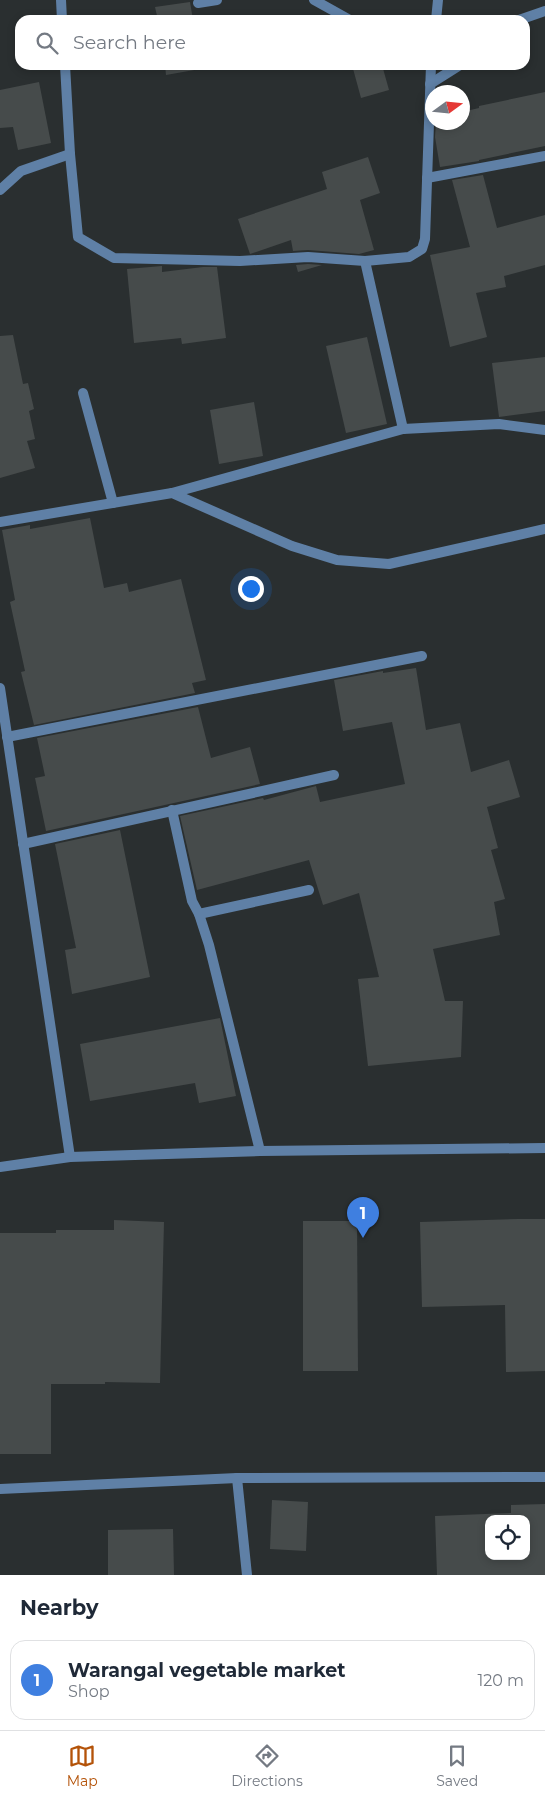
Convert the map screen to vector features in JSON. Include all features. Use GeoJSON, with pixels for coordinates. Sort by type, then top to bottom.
{"type":"FeatureCollection","features":[{"type":"Feature","properties":{"kind":"street"},"geometry":{"type":"LineString","coordinates":[[62,0],[62,15]]}},
{"type":"Feature","properties":{"kind":"street"},"geometry":{"type":"LineString","coordinates":[[198,3],[216,0]]}},
{"type":"Feature","properties":{"kind":"street"},"geometry":{"type":"LineString","coordinates":[[314,0],[341,15]]}},
{"type":"Feature","properties":{"kind":"street"},"geometry":{"type":"LineString","coordinates":[[436,15],[438,0]]}},
{"type":"Feature","properties":{"kind":"street"},"geometry":{"type":"LineString","coordinates":[[530,16],[545,11]]}},
{"type":"Feature","properties":{"kind":"street"},"geometry":{"type":"LineString","coordinates":[[65,70],[70,154],[78,238],[114,258],[240,261],[308,257],[366,261],[410,257],[422,249],[425,239],[430,70]]}},
{"type":"Feature","properties":{"kind":"street"},"geometry":{"type":"LineString","coordinates":[[430,84],[452,70]]}},
{"type":"Feature","properties":{"kind":"street"},"geometry":{"type":"LineString","coordinates":[[0,190],[21,171],[70,154]]}},
{"type":"Feature","properties":{"kind":"street"},"geometry":{"type":"LineString","coordinates":[[427,178],[545,156]]}},
{"type":"Feature","properties":{"kind":"street"},"geometry":{"type":"LineString","coordinates":[[366,261],[403,429]]}},
{"type":"Feature","properties":{"kind":"street"},"geometry":{"type":"LineString","coordinates":[[83,393],[113,503]]}},
{"type":"Feature","properties":{"kind":"street"},"geometry":{"type":"LineString","coordinates":[[0,522],[172,493],[403,429],[500,424],[545,430]]}},
{"type":"Feature","properties":{"kind":"street"},"geometry":{"type":"LineString","coordinates":[[172,493],[292,546],[337,560],[389,564],[545,529]]}},
{"type":"Feature","properties":{"kind":"street"},"geometry":{"type":"LineString","coordinates":[[7,737],[422,656]]}},
{"type":"Feature","properties":{"kind":"street"},"geometry":{"type":"LineString","coordinates":[[0,688],[70,1157]]}},
{"type":"Feature","properties":{"kind":"street"},"geometry":{"type":"LineString","coordinates":[[23,844],[334,775]]}},
{"type":"Feature","properties":{"kind":"street"},"geometry":{"type":"LineString","coordinates":[[172,810],[192,901],[199,914],[209,945],[260,1151]]}},
{"type":"Feature","properties":{"kind":"street"},"geometry":{"type":"LineString","coordinates":[[199,914],[309,890]]}},
{"type":"Feature","properties":{"kind":"street"},"geometry":{"type":"LineString","coordinates":[[0,1167],[70,1157],[260,1151],[545,1148]]}},
{"type":"Feature","properties":{"kind":"street"},"geometry":{"type":"LineString","coordinates":[[0,1489],[237,1478],[545,1476]]}},
{"type":"Feature","properties":{"kind":"street"},"geometry":{"type":"LineString","coordinates":[[237,1478],[247,1575]]}},
{"type":"Feature","properties":{"kind":"building"},"geometry":{"type":"Polygon","coordinates":[[[190,2],[192,15],[157,15],[155,7],[190,2]]]}},
{"type":"Feature","properties":{"kind":"building"},"geometry":{"type":"Polygon","coordinates":[[[166,70],[194,70],[166,75],[166,70]]]}},
{"type":"Feature","properties":{"kind":"building"},"geometry":{"type":"Polygon","coordinates":[[[353,70],[383,70],[389,90],[361,98],[353,70]]]}},
{"type":"Feature","properties":{"kind":"building"},"geometry":{"type":"Polygon","coordinates":[[[39,82],[51,143],[18,150],[13,127],[0,128],[0,90],[39,82]]]}},
{"type":"Feature","properties":{"kind":"building"},"geometry":{"type":"Polygon","coordinates":[[[545,92],[545,146],[479,161],[440,167],[435,130],[470,130],[470,110],[479,108],[479,106],[545,92]]]}},
{"type":"Feature","properties":{"kind":"building"},"geometry":{"type":"Polygon","coordinates":[[[368,157],[380,193],[360,200],[374,250],[359,254],[308,250],[293,251],[291,240],[250,254],[238,219],[327,189],[322,172],[368,157]]]}},
{"type":"Feature","properties":{"kind":"building"},"geometry":{"type":"Polygon","coordinates":[[[483,175],[497,228],[545,215],[545,265],[504,276],[506,287],[476,293],[487,337],[450,347],[430,255],[470,247],[452,180],[483,175]]]}},
{"type":"Feature","properties":{"kind":"building"},"geometry":{"type":"Polygon","coordinates":[[[296,265],[322,265],[298,272],[296,265]]]}},
{"type":"Feature","properties":{"kind":"building"},"geometry":{"type":"Polygon","coordinates":[[[162,266],[162,272],[217,267],[226,338],[182,344],[181,338],[134,343],[127,269],[162,266]]]}},
{"type":"Feature","properties":{"kind":"building"},"geometry":{"type":"Polygon","coordinates":[[[13,335],[23,384],[28,383],[34,409],[29,411],[35,439],[27,441],[35,468],[0,478],[0,336],[13,335]]]}},
{"type":"Feature","properties":{"kind":"building"},"geometry":{"type":"Polygon","coordinates":[[[367,337],[387,424],[346,433],[326,346],[367,337]]]}},
{"type":"Feature","properties":{"kind":"building"},"geometry":{"type":"Polygon","coordinates":[[[545,357],[545,411],[499,417],[492,363],[545,357]]]}},
{"type":"Feature","properties":{"kind":"building"},"geometry":{"type":"Polygon","coordinates":[[[254,402],[263,456],[219,464],[210,410],[254,402]]]}},
{"type":"Feature","properties":{"kind":"building"},"geometry":{"type":"Polygon","coordinates":[[[90,518],[104,588],[127,583],[129,592],[181,579],[206,680],[192,683],[195,693],[34,725],[21,672],[25,671],[10,602],[15,600],[2,530],[30,525],[30,529],[90,518]]]}},
{"type":"Feature","properties":{"kind":"building"},"geometry":{"type":"Polygon","coordinates":[[[416,668],[426,730],[460,723],[471,772],[509,760],[520,797],[487,807],[498,848],[491,850],[505,899],[494,902],[500,935],[433,949],[445,1001],[463,1001],[461,1057],[368,1066],[358,979],[379,977],[359,893],[323,905],[309,860],[197,890],[180,816],[263,798],[264,800],[316,786],[320,802],[405,784],[392,722],[343,731],[334,680],[383,671],[383,673],[416,668]]]}},
{"type":"Feature","properties":{"kind":"building"},"geometry":{"type":"Polygon","coordinates":[[[198,707],[211,758],[250,747],[260,784],[46,831],[35,778],[45,776],[37,738],[198,707]]]}},
{"type":"Feature","properties":{"kind":"building"},"geometry":{"type":"Polygon","coordinates":[[[120,830],[150,977],[72,994],[65,950],[76,948],[55,844],[120,830]]]}},
{"type":"Feature","properties":{"kind":"building"},"geometry":{"type":"Polygon","coordinates":[[[220,1018],[236,1096],[199,1103],[195,1083],[90,1101],[80,1044],[220,1018]]]}},
{"type":"Feature","properties":{"kind":"building"},"geometry":{"type":"Polygon","coordinates":[[[545,1219],[545,1371],[506,1372],[505,1305],[422,1307],[420,1222],[545,1219]]]}},
{"type":"Feature","properties":{"kind":"building"},"geometry":{"type":"Polygon","coordinates":[[[114,1220],[164,1222],[160,1383],[105,1382],[105,1384],[51,1384],[51,1454],[0,1454],[0,1233],[56,1233],[56,1230],[114,1230],[114,1220]]]}},
{"type":"Feature","properties":{"kind":"building"},"geometry":{"type":"Polygon","coordinates":[[[303,1221],[357,1221],[358,1371],[303,1371],[303,1221]]]}},
{"type":"Feature","properties":{"kind":"building"},"geometry":{"type":"Polygon","coordinates":[[[272,1500],[308,1502],[306,1551],[270,1549],[272,1500]]]}},
{"type":"Feature","properties":{"kind":"building"},"geometry":{"type":"Polygon","coordinates":[[[545,1504],[545,1575],[437,1575],[435,1516],[511,1513],[511,1505],[545,1504]]]}},
{"type":"Feature","properties":{"kind":"building"},"geometry":{"type":"Polygon","coordinates":[[[173,1529],[174,1575],[108,1575],[108,1530],[173,1529]]]}},
{"type":"Feature","properties":{"kind":"place","name":"Warangal vegetable market"},"geometry":{"type":"Point","coordinates":[363,1238]}}]}
